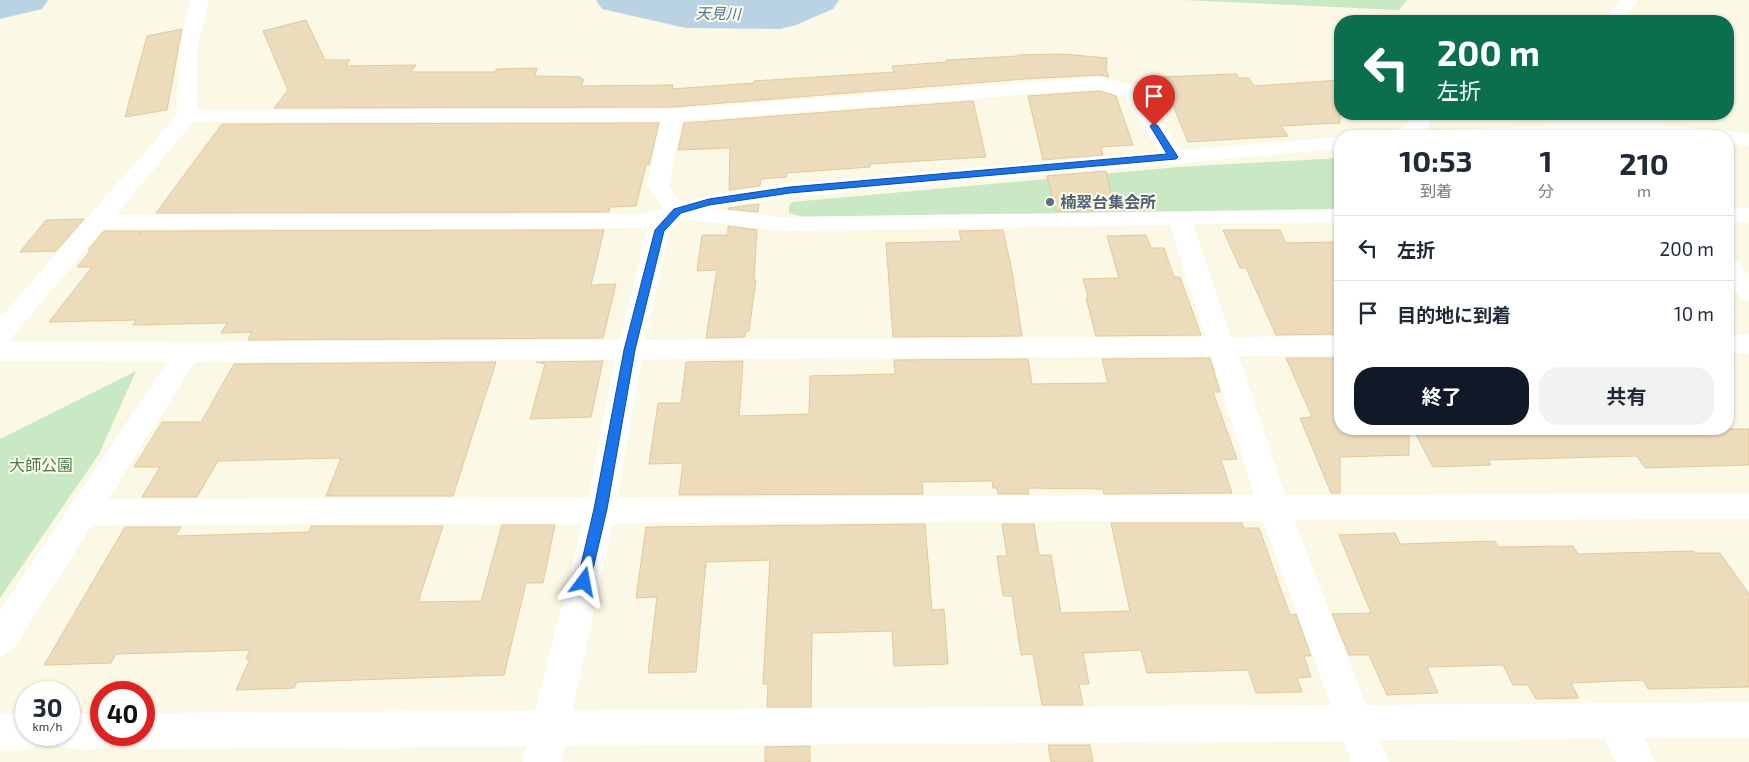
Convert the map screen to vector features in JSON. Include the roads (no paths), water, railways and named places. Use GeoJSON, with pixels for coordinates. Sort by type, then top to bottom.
{"type":"FeatureCollection","features":[{"type":"Feature","properties":{"kind":"street"},"geometry":{"type":"LineString","coordinates":[[0,335],[187,116],[188,48],[200,0]]}},
{"type":"Feature","properties":{"kind":"street"},"geometry":{"type":"LineString","coordinates":[[1617,15],[1628,0]]}},
{"type":"Feature","properties":{"kind":"street"},"geometry":{"type":"LineString","coordinates":[[187,116],[673,115],[1100,83],[1119,87],[1135,94],[1173,157]]}},
{"type":"Feature","properties":{"kind":"street"},"geometry":{"type":"LineString","coordinates":[[673,115],[658,186],[677,211],[780,224],[1334,216]]}},
{"type":"Feature","properties":{"kind":"street"},"geometry":{"type":"LineString","coordinates":[[1734,138],[1749,140]]}},
{"type":"Feature","properties":{"kind":"street"},"geometry":{"type":"LineString","coordinates":[[96,222],[643,222],[709,202],[790,190],[1334,144]]}},
{"type":"Feature","properties":{"kind":"street"},"geometry":{"type":"LineString","coordinates":[[542,762],[600,509],[630,350],[660,230],[677,211]]}},
{"type":"Feature","properties":{"kind":"street"},"geometry":{"type":"LineString","coordinates":[[1734,215],[1749,216]]}},
{"type":"Feature","properties":{"kind":"street"},"geometry":{"type":"LineString","coordinates":[[1179,217],[1274,508],[1370,762]]}},
{"type":"Feature","properties":{"kind":"street"},"geometry":{"type":"LineString","coordinates":[[1734,274],[1749,291]]}},
{"type":"Feature","properties":{"kind":"street"},"geometry":{"type":"LineString","coordinates":[[1734,344],[1749,344]]}},
{"type":"Feature","properties":{"kind":"street"},"geometry":{"type":"LineString","coordinates":[[0,350],[187,352],[1334,346]]}},
{"type":"Feature","properties":{"kind":"street"},"geometry":{"type":"LineString","coordinates":[[0,640],[187,352]]}},
{"type":"Feature","properties":{"kind":"street"},"geometry":{"type":"LineString","coordinates":[[84,512],[1749,506]]}},
{"type":"Feature","properties":{"kind":"street"},"geometry":{"type":"LineString","coordinates":[[1614,720],[1636,762]]}},
{"type":"Feature","properties":{"kind":"street"},"geometry":{"type":"LineString","coordinates":[[155,731],[1749,720]]}},
{"type":"Feature","properties":{"kind":"street"},"geometry":{"type":"LineString","coordinates":[[0,732],[15,732]]}},
{"type":"Feature","properties":{"kind":"waterway","name":"天見川"},"geometry":{"type":"LineString","coordinates":[[0,6],[26,0]]}},
{"type":"Feature","properties":{"kind":"waterway","name":"天見川"},"geometry":{"type":"LineString","coordinates":[[618,0],[686,14],[780,15],[817,0]]}},
{"type":"Feature","properties":{"kind":"place","name":"楠翠台集会所"},"geometry":{"type":"Point","coordinates":[1050,202]}},
{"type":"Feature","properties":{"kind":"park label","name":"大師公園"},"geometry":{"type":"Point","coordinates":[41,465]}}]}
